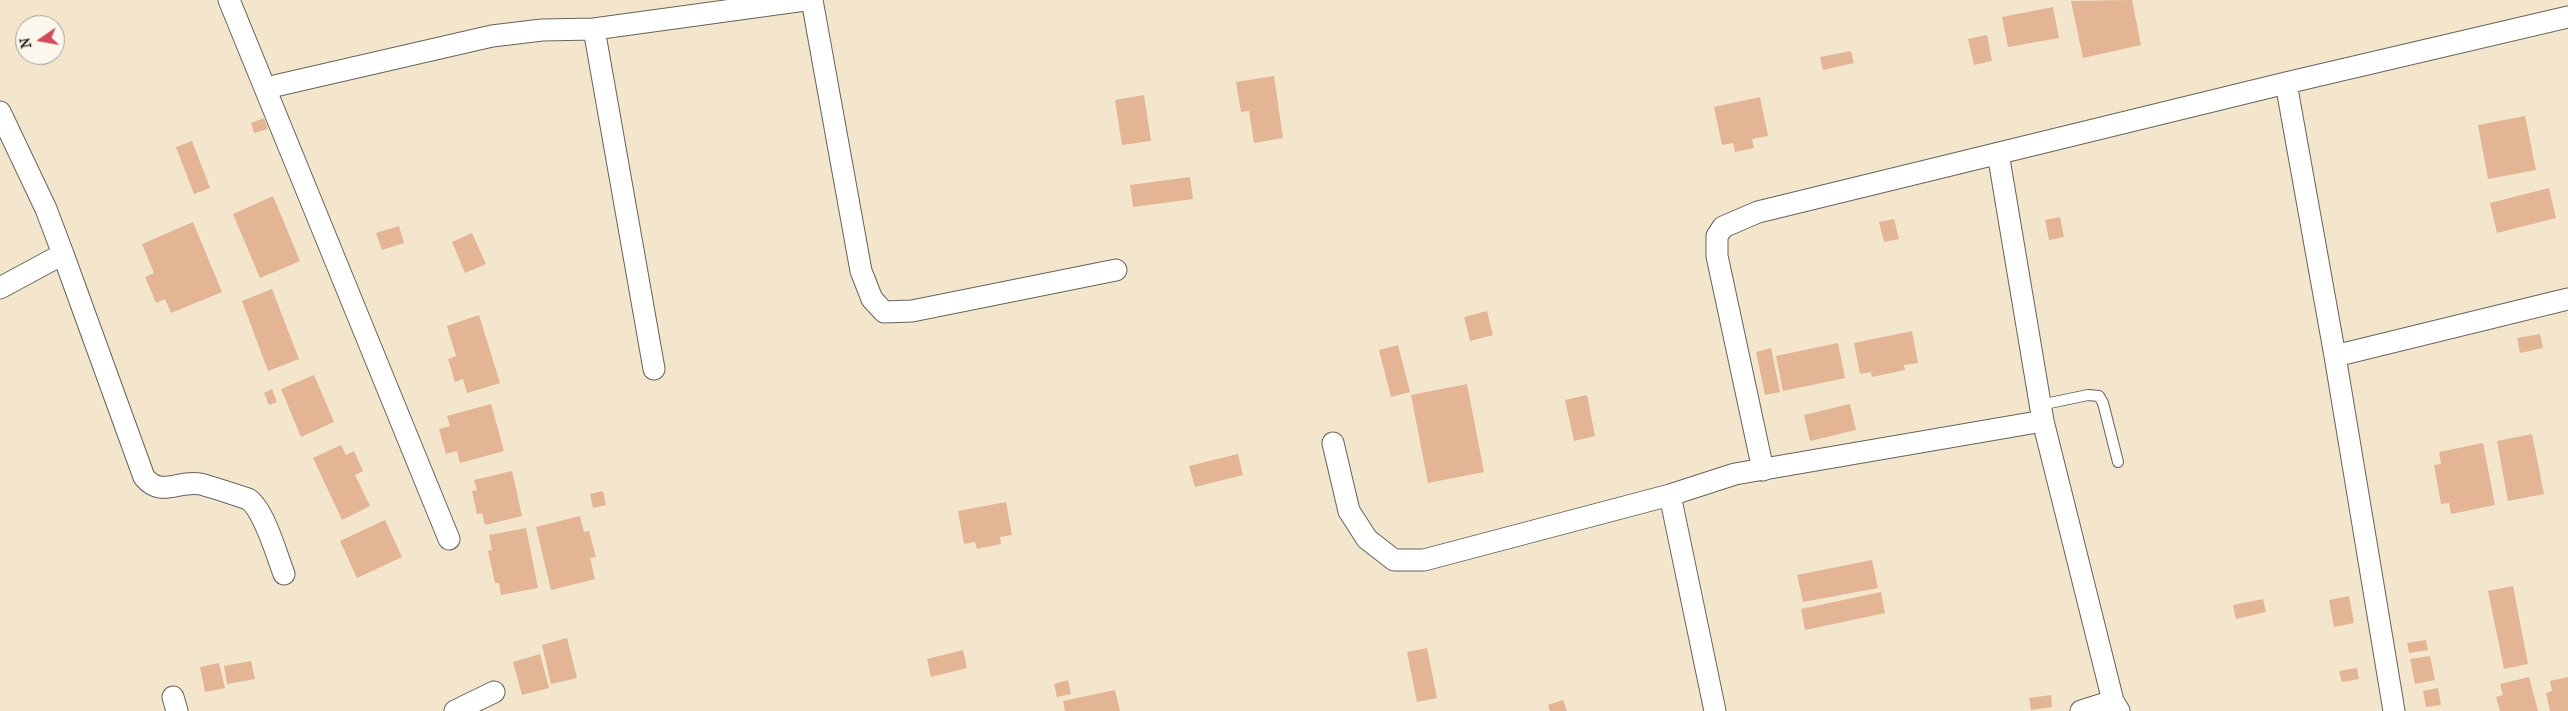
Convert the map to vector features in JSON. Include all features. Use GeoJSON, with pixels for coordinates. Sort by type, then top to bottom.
{"type":"FeatureCollection","features":[{"type":"Feature","properties":{"kind":"street"},"geometry":{"type":"LineString","coordinates":[[229,0],[449,539]]}},
{"type":"Feature","properties":{"kind":"street"},"geometry":{"type":"LineString","coordinates":[[266,88],[492,36],[542,30],[594,29],[748,4],[805,0]]}},
{"type":"Feature","properties":{"kind":"street"},"geometry":{"type":"LineString","coordinates":[[812,0],[861,271],[872,299],[884,312],[912,311],[1116,270]]}},
{"type":"Feature","properties":{"kind":"street"},"geometry":{"type":"LineString","coordinates":[[1763,470],[1717,256],[1717,236],[1723,227],[1758,212],[2286,83],[2568,17]]}},
{"type":"Feature","properties":{"kind":"street"},"geometry":{"type":"LineString","coordinates":[[594,29],[654,369]]}},
{"type":"Feature","properties":{"kind":"street"},"geometry":{"type":"LineString","coordinates":[[2286,83],[2335,356],[2394,711]]}},
{"type":"Feature","properties":{"kind":"street"},"geometry":{"type":"LineString","coordinates":[[0,112],[42,201],[63,254],[144,477],[151,486],[199,484],[248,500],[261,516],[284,574]]}},
{"type":"Feature","properties":{"kind":"street"},"geometry":{"type":"LineString","coordinates":[[1998,154],[2042,413],[2116,706],[2081,711]]}},
{"type":"Feature","properties":{"kind":"street"},"geometry":{"type":"LineString","coordinates":[[0,288],[63,254]]}},
{"type":"Feature","properties":{"kind":"street"},"geometry":{"type":"LineString","coordinates":[[2335,356],[2568,299]]}},
{"type":"Feature","properties":{"kind":"street"},"geometry":{"type":"LineString","coordinates":[[1333,443],[1349,510],[1367,539],[1394,560],[1424,560],[1670,495],[1735,474],[1763,470],[2042,413]]}},
{"type":"Feature","properties":{"kind":"street"},"geometry":{"type":"LineString","coordinates":[[1670,495],[1715,711]]}},
{"type":"Feature","properties":{"kind":"street"},"geometry":{"type":"LineString","coordinates":[[455,711],[494,692]]}},
{"type":"Feature","properties":{"kind":"lane"},"geometry":{"type":"LineString","coordinates":[[2042,413],[2088,395],[2098,396],[2103,402],[2118,462]]}},
{"type":"Feature","properties":{"kind":"building"},"geometry":{"type":"Polygon","coordinates":[[[2132,0],[2141,45],[2083,58],[2071,1],[2132,0]]]}},
{"type":"Feature","properties":{"kind":"building"},"geometry":{"type":"Polygon","coordinates":[[[2053,7],[2059,38],[2008,47],[2002,17],[2053,7]]]}},
{"type":"Feature","properties":{"kind":"building"},"geometry":{"type":"Polygon","coordinates":[[[1987,35],[1992,61],[1974,65],[1968,39],[1987,35]]]}},
{"type":"Feature","properties":{"kind":"building"},"geometry":{"type":"Polygon","coordinates":[[[1851,51],[1854,63],[1823,70],[1820,57],[1851,51]]]}},
{"type":"Feature","properties":{"kind":"building"},"geometry":{"type":"Polygon","coordinates":[[[1274,76],[1283,138],[1254,143],[1249,111],[1241,112],[1236,82],[1274,76]]]}},
{"type":"Feature","properties":{"kind":"building"},"geometry":{"type":"Polygon","coordinates":[[[1144,95],[1151,141],[1122,145],[1115,100],[1144,95]]]}},
{"type":"Feature","properties":{"kind":"building"},"geometry":{"type":"Polygon","coordinates":[[[1760,97],[1768,136],[1752,139],[1754,148],[1735,152],[1733,143],[1722,145],[1714,107],[1760,97]]]}},
{"type":"Feature","properties":{"kind":"building"},"geometry":{"type":"Polygon","coordinates":[[[2525,116],[2536,170],[2488,179],[2478,125],[2525,116]]]}},
{"type":"Feature","properties":{"kind":"building"},"geometry":{"type":"Polygon","coordinates":[[[264,118],[268,129],[254,133],[251,123],[264,118]]]}},
{"type":"Feature","properties":{"kind":"building"},"geometry":{"type":"Polygon","coordinates":[[[192,141],[210,188],[194,194],[176,147],[192,141]]]}},
{"type":"Feature","properties":{"kind":"building"},"geometry":{"type":"Polygon","coordinates":[[[1190,177],[1193,199],[1133,207],[1130,185],[1190,177]]]}},
{"type":"Feature","properties":{"kind":"building"},"geometry":{"type":"Polygon","coordinates":[[[2549,188],[2556,218],[2497,233],[2490,203],[2549,188]]]}},
{"type":"Feature","properties":{"kind":"building"},"geometry":{"type":"Polygon","coordinates":[[[273,196],[300,261],[260,278],[233,214],[273,196]]]}},
{"type":"Feature","properties":{"kind":"building"},"geometry":{"type":"Polygon","coordinates":[[[2060,217],[2064,237],[2049,240],[2045,220],[2060,217]]]}},
{"type":"Feature","properties":{"kind":"building"},"geometry":{"type":"Polygon","coordinates":[[[1894,219],[1899,239],[1884,242],[1879,222],[1894,219]]]}},
{"type":"Feature","properties":{"kind":"building"},"geometry":{"type":"Polygon","coordinates":[[[193,222],[222,292],[171,313],[165,299],[156,303],[145,277],[154,273],[142,244],[193,222]]]}},
{"type":"Feature","properties":{"kind":"building"},"geometry":{"type":"Polygon","coordinates":[[[399,226],[404,243],[382,250],[376,233],[399,226]]]}},
{"type":"Feature","properties":{"kind":"building"},"geometry":{"type":"Polygon","coordinates":[[[472,233],[486,264],[465,273],[452,242],[472,233]]]}},
{"type":"Feature","properties":{"kind":"building"},"geometry":{"type":"Polygon","coordinates":[[[272,289],[299,359],[268,371],[242,301],[272,289]]]}},
{"type":"Feature","properties":{"kind":"building"},"geometry":{"type":"Polygon","coordinates":[[[1487,311],[1493,335],[1470,341],[1464,317],[1487,311]]]}},
{"type":"Feature","properties":{"kind":"building"},"geometry":{"type":"Polygon","coordinates":[[[479,315],[500,383],[467,393],[463,379],[455,382],[448,359],[456,356],[447,326],[479,315]]]}},
{"type":"Feature","properties":{"kind":"building"},"geometry":{"type":"Polygon","coordinates":[[[1912,331],[1918,363],[1904,365],[1905,370],[1872,377],[1871,372],[1860,374],[1854,343],[1912,331]]]}},
{"type":"Feature","properties":{"kind":"building"},"geometry":{"type":"Polygon","coordinates":[[[2540,334],[2543,348],[2520,353],[2517,338],[2540,334]]]}},
{"type":"Feature","properties":{"kind":"building"},"geometry":{"type":"Polygon","coordinates":[[[1838,343],[1845,378],[1783,391],[1776,356],[1838,343]]]}},
{"type":"Feature","properties":{"kind":"building"},"geometry":{"type":"Polygon","coordinates":[[[1398,345],[1410,392],[1391,397],[1379,350],[1398,345]]]}},
{"type":"Feature","properties":{"kind":"building"},"geometry":{"type":"Polygon","coordinates":[[[1771,348],[1780,392],[1765,395],[1756,352],[1771,348]]]}},
{"type":"Feature","properties":{"kind":"building"},"geometry":{"type":"Polygon","coordinates":[[[314,375],[334,422],[301,437],[281,389],[314,375]]]}},
{"type":"Feature","properties":{"kind":"building"},"geometry":{"type":"Polygon","coordinates":[[[1467,384],[1484,472],[1428,483],[1411,395],[1467,384]]]}},
{"type":"Feature","properties":{"kind":"building"},"geometry":{"type":"Polygon","coordinates":[[[272,389],[277,402],[269,405],[264,393],[272,389]]]}},
{"type":"Feature","properties":{"kind":"building"},"geometry":{"type":"Polygon","coordinates":[[[1587,395],[1595,436],[1574,441],[1565,400],[1587,395]]]}},
{"type":"Feature","properties":{"kind":"building"},"geometry":{"type":"Polygon","coordinates":[[[491,404],[504,451],[460,463],[457,451],[446,454],[439,429],[450,426],[447,416],[491,404]]]}},
{"type":"Feature","properties":{"kind":"building"},"geometry":{"type":"Polygon","coordinates":[[[1850,404],[1856,430],[1810,441],[1804,415],[1850,404]]]}},
{"type":"Feature","properties":{"kind":"building"},"geometry":{"type":"Polygon","coordinates":[[[2532,434],[2544,494],[2508,501],[2497,441],[2532,434]]]}},
{"type":"Feature","properties":{"kind":"building"},"geometry":{"type":"Polygon","coordinates":[[[2483,443],[2495,505],[2451,514],[2449,503],[2441,504],[2434,465],[2441,464],[2439,452],[2483,443]]]}},
{"type":"Feature","properties":{"kind":"building"},"geometry":{"type":"Polygon","coordinates":[[[341,445],[346,455],[354,451],[363,471],[355,475],[370,506],[342,520],[313,458],[341,445]]]}},
{"type":"Feature","properties":{"kind":"building"},"geometry":{"type":"Polygon","coordinates":[[[1238,454],[1243,475],[1195,487],[1189,466],[1238,454]]]}},
{"type":"Feature","properties":{"kind":"building"},"geometry":{"type":"Polygon","coordinates":[[[512,471],[522,516],[485,525],[482,513],[477,514],[472,491],[477,490],[474,480],[512,471]]]}},
{"type":"Feature","properties":{"kind":"building"},"geometry":{"type":"Polygon","coordinates":[[[603,491],[606,505],[593,508],[590,494],[603,491]]]}},
{"type":"Feature","properties":{"kind":"building"},"geometry":{"type":"Polygon","coordinates":[[[1006,502],[1012,535],[1000,537],[1001,544],[977,549],[975,542],[964,544],[958,511],[1006,502]]]}},
{"type":"Feature","properties":{"kind":"building"},"geometry":{"type":"Polygon","coordinates":[[[580,516],[584,532],[589,531],[596,557],[590,558],[595,579],[551,590],[536,527],[580,516]]]}},
{"type":"Feature","properties":{"kind":"building"},"geometry":{"type":"Polygon","coordinates":[[[385,520],[402,557],[357,578],[340,541],[385,520]]]}},
{"type":"Feature","properties":{"kind":"building"},"geometry":{"type":"Polygon","coordinates":[[[526,528],[538,588],[501,595],[499,583],[495,583],[488,551],[492,550],[489,535],[526,528]]]}},
{"type":"Feature","properties":{"kind":"building"},"geometry":{"type":"Polygon","coordinates":[[[1872,560],[1878,588],[1803,602],[1797,575],[1872,560]]]}},
{"type":"Feature","properties":{"kind":"building"},"geometry":{"type":"Polygon","coordinates":[[[2513,586],[2528,664],[2504,669],[2488,591],[2513,586]]]}},
{"type":"Feature","properties":{"kind":"building"},"geometry":{"type":"Polygon","coordinates":[[[1881,592],[1885,613],[1805,630],[1801,609],[1881,592]]]}},
{"type":"Feature","properties":{"kind":"building"},"geometry":{"type":"Polygon","coordinates":[[[2349,596],[2354,623],[2334,627],[2329,600],[2349,596]]]}},
{"type":"Feature","properties":{"kind":"building"},"geometry":{"type":"Polygon","coordinates":[[[2263,599],[2266,612],[2236,619],[2233,605],[2263,599]]]}},
{"type":"Feature","properties":{"kind":"building"},"geometry":{"type":"Polygon","coordinates":[[[567,638],[577,678],[551,684],[542,645],[567,638]]]}},
{"type":"Feature","properties":{"kind":"building"},"geometry":{"type":"Polygon","coordinates":[[[2426,640],[2428,650],[2409,653],[2407,643],[2426,640]]]}},
{"type":"Feature","properties":{"kind":"building"},"geometry":{"type":"Polygon","coordinates":[[[1427,648],[1437,698],[1417,702],[1407,652],[1427,648]]]}},
{"type":"Feature","properties":{"kind":"building"},"geometry":{"type":"Polygon","coordinates":[[[963,650],[967,668],[931,677],[927,659],[963,650]]]}},
{"type":"Feature","properties":{"kind":"building"},"geometry":{"type":"Polygon","coordinates":[[[540,654],[549,688],[522,695],[513,662],[540,654]]]}},
{"type":"Feature","properties":{"kind":"building"},"geometry":{"type":"Polygon","coordinates":[[[2430,656],[2435,680],[2415,684],[2410,659],[2430,656]]]}},
{"type":"Feature","properties":{"kind":"building"},"geometry":{"type":"Polygon","coordinates":[[[251,661],[255,679],[227,684],[224,666],[251,661]]]}},
{"type":"Feature","properties":{"kind":"building"},"geometry":{"type":"Polygon","coordinates":[[[219,663],[225,688],[205,692],[200,667],[219,663]]]}},
{"type":"Feature","properties":{"kind":"building"},"geometry":{"type":"Polygon","coordinates":[[[2357,668],[2359,679],[2342,682],[2339,671],[2357,668]]]}},
{"type":"Feature","properties":{"kind":"building"},"geometry":{"type":"Polygon","coordinates":[[[2529,677],[2538,711],[2500,711],[2496,697],[2503,695],[2500,684],[2529,677]]]}},
{"type":"Feature","properties":{"kind":"building"},"geometry":{"type":"Polygon","coordinates":[[[2568,677],[2568,711],[2550,711],[2546,693],[2552,691],[2550,681],[2568,677]]]}},
{"type":"Feature","properties":{"kind":"building"},"geometry":{"type":"Polygon","coordinates":[[[1068,680],[1071,694],[1057,697],[1054,684],[1068,680]]]}},
{"type":"Feature","properties":{"kind":"building"},"geometry":{"type":"Polygon","coordinates":[[[2438,688],[2441,705],[2426,707],[2423,691],[2438,688]]]}},
{"type":"Feature","properties":{"kind":"building"},"geometry":{"type":"Polygon","coordinates":[[[1115,690],[1120,711],[1065,711],[1063,701],[1115,690]]]}},
{"type":"Feature","properties":{"kind":"building"},"geometry":{"type":"Polygon","coordinates":[[[2051,695],[2052,707],[2031,710],[2029,698],[2051,695]]]}},
{"type":"Feature","properties":{"kind":"building"},"geometry":{"type":"Polygon","coordinates":[[[1563,700],[1567,711],[1550,711],[1548,705],[1563,700]]]}}]}
